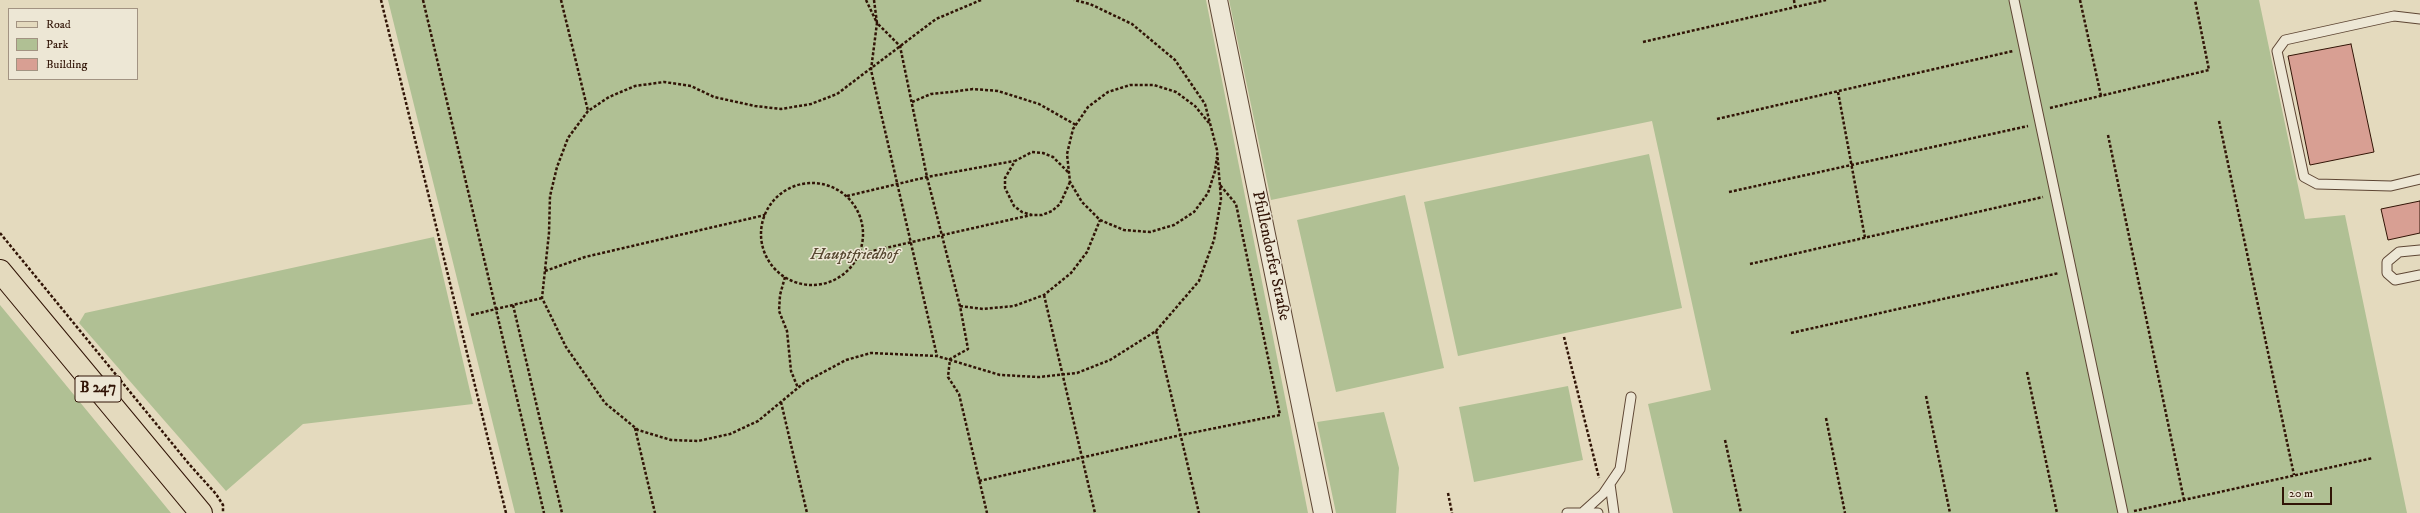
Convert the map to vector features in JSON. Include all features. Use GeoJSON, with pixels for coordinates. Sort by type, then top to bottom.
{"type":"FeatureCollection","features":[{"type":"Feature","properties":{"kind":"main road","name":"B 247"},"geometry":{"type":"LineString","coordinates":[[0,271],[201,513]]}},
{"type":"Feature","properties":{"kind":"street","name":"Pfullendorfer Straße"},"geometry":{"type":"LineString","coordinates":[[1218,0],[1323,513]]}},
{"type":"Feature","properties":{"kind":"lane"},"geometry":{"type":"LineString","coordinates":[[2014,0],[2071,270],[2127,512]]}},
{"type":"Feature","properties":{"kind":"lane"},"geometry":{"type":"LineString","coordinates":[[2420,19],[2394,16],[2293,38],[2285,40],[2277,51],[2304,177],[2317,184],[2391,186],[2420,179]]}},
{"type":"Feature","properties":{"kind":"lane"},"geometry":{"type":"LineString","coordinates":[[2420,250],[2399,252],[2387,262],[2387,273],[2395,280],[2420,274]]}},
{"type":"Feature","properties":{"kind":"lane"},"geometry":{"type":"LineString","coordinates":[[1583,512],[1603,494],[1620,469],[1631,397]]}},
{"type":"Feature","properties":{"kind":"lane"},"geometry":{"type":"LineString","coordinates":[[1610,484],[1614,513]]}},
{"type":"Feature","properties":{"kind":"lane"},"geometry":{"type":"LineString","coordinates":[[1567,513],[1598,513]]}},
{"type":"Feature","properties":{"kind":"path"},"geometry":{"type":"LineString","coordinates":[[381,0],[506,513]]}},
{"type":"Feature","properties":{"kind":"path"},"geometry":{"type":"LineString","coordinates":[[423,0],[544,513]]}},
{"type":"Feature","properties":{"kind":"path"},"geometry":{"type":"LineString","coordinates":[[561,0],[588,111]]}},
{"type":"Feature","properties":{"kind":"path"},"geometry":{"type":"LineString","coordinates":[[866,0],[877,23],[900,46],[927,178],[960,306],[968,349],[950,359]]}},
{"type":"Feature","properties":{"kind":"path"},"geometry":{"type":"LineString","coordinates":[[874,0],[877,23],[871,70],[937,356]]}},
{"type":"Feature","properties":{"kind":"path"},"geometry":{"type":"LineString","coordinates":[[981,0],[936,19],[871,70],[837,94],[811,104],[782,109],[714,97],[691,86],[664,82],[635,86],[609,97],[588,111],[568,138],[557,166],[550,196],[542,298],[566,347],[605,403],[635,428],[671,440],[698,441],[730,434],[758,421],[798,388],[846,360],[871,353],[898,352],[937,356],[1000,375],[1039,377],[1076,373],[1110,360],[1156,331],[1198,281],[1214,240],[1221,199],[1217,150],[1205,104],[1175,60],[1132,24],[1090,4],[1074,0]]}},
{"type":"Feature","properties":{"kind":"path"},"geometry":{"type":"LineString","coordinates":[[1794,0],[1795,7]]}},
{"type":"Feature","properties":{"kind":"path"},"geometry":{"type":"LineString","coordinates":[[1643,42],[1826,0]]}},
{"type":"Feature","properties":{"kind":"path"},"geometry":{"type":"LineString","coordinates":[[2080,0],[2101,96]]}},
{"type":"Feature","properties":{"kind":"path"},"geometry":{"type":"LineString","coordinates":[[2038,111],[2209,70],[2195,0]]}},
{"type":"Feature","properties":{"kind":"path"},"geometry":{"type":"LineString","coordinates":[[1717,119],[2025,49]]}},
{"type":"Feature","properties":{"kind":"path"},"geometry":{"type":"LineString","coordinates":[[1210,125],[1195,106],[1176,92],[1154,85],[1130,85],[1108,92],[1088,107],[1076,125],[1068,154],[1068,172],[1070,182],[1082,202],[1100,220],[1124,230],[1150,232],[1174,225],[1194,212],[1208,193],[1215,171],[1217,150]]}},
{"type":"Feature","properties":{"kind":"path"},"geometry":{"type":"LineString","coordinates":[[912,102],[931,94],[973,89],[998,91],[1040,104],[1076,125]]}},
{"type":"Feature","properties":{"kind":"path"},"geometry":{"type":"LineString","coordinates":[[1838,92],[1865,238]]}},
{"type":"Feature","properties":{"kind":"path"},"geometry":{"type":"LineString","coordinates":[[2218,121],[2294,475]]}},
{"type":"Feature","properties":{"kind":"path"},"geometry":{"type":"LineString","coordinates":[[1729,192],[2041,123]]}},
{"type":"Feature","properties":{"kind":"path"},"geometry":{"type":"LineString","coordinates":[[2108,135],[2184,500]]}},
{"type":"Feature","properties":{"kind":"path"},"geometry":{"type":"LineString","coordinates":[[846,196],[897,184],[1015,161],[1032,152],[1043,153],[1053,157],[1068,172]]}},
{"type":"Feature","properties":{"kind":"path"},"geometry":{"type":"LineString","coordinates":[[1015,161],[1005,178],[1008,198],[1014,206],[1032,215]]}},
{"type":"Feature","properties":{"kind":"path"},"geometry":{"type":"LineString","coordinates":[[859,254],[1052,211],[1060,204],[1070,182]]}},
{"type":"Feature","properties":{"kind":"path"},"geometry":{"type":"LineString","coordinates":[[804,183],[822,183],[838,190],[846,196],[860,216],[863,234],[859,254],[852,266],[838,278],[822,284],[805,284],[785,277],[776,271],[767,258],[763,248],[761,226],[765,215],[776,197],[789,188],[804,183]]}},
{"type":"Feature","properties":{"kind":"path"},"geometry":{"type":"LineString","coordinates":[[979,481],[1181,435],[1280,415],[1236,204],[1220,185]]}},
{"type":"Feature","properties":{"kind":"path"},"geometry":{"type":"LineString","coordinates":[[1750,264],[2056,194]]}},
{"type":"Feature","properties":{"kind":"path"},"geometry":{"type":"LineString","coordinates":[[545,271],[585,258],[765,215]]}},
{"type":"Feature","properties":{"kind":"path"},"geometry":{"type":"LineString","coordinates":[[960,306],[983,309],[1014,306],[1044,295],[1071,273],[1087,252],[1100,220]]}},
{"type":"Feature","properties":{"kind":"path"},"geometry":{"type":"LineString","coordinates":[[0,233],[189,464],[216,494],[222,505],[223,513]]}},
{"type":"Feature","properties":{"kind":"path"},"geometry":{"type":"LineString","coordinates":[[1791,333],[2071,270]]}},
{"type":"Feature","properties":{"kind":"path"},"geometry":{"type":"LineString","coordinates":[[785,277],[780,295],[779,311],[788,331],[791,371],[798,388]]}},
{"type":"Feature","properties":{"kind":"path"},"geometry":{"type":"LineString","coordinates":[[1044,295],[1064,375],[1081,457],[1095,513]]}},
{"type":"Feature","properties":{"kind":"path"},"geometry":{"type":"LineString","coordinates":[[471,315],[542,298]]}},
{"type":"Feature","properties":{"kind":"path"},"geometry":{"type":"LineString","coordinates":[[513,305],[562,513]]}},
{"type":"Feature","properties":{"kind":"path"},"geometry":{"type":"LineString","coordinates":[[1156,331],[1199,513]]}},
{"type":"Feature","properties":{"kind":"path"},"geometry":{"type":"LineString","coordinates":[[1564,337],[1603,494]]}},
{"type":"Feature","properties":{"kind":"path"},"geometry":{"type":"LineString","coordinates":[[950,359],[948,377],[959,394],[987,513]]}},
{"type":"Feature","properties":{"kind":"path"},"geometry":{"type":"LineString","coordinates":[[2027,372],[2057,513]]}},
{"type":"Feature","properties":{"kind":"path"},"geometry":{"type":"LineString","coordinates":[[1926,396],[1950,513]]}},
{"type":"Feature","properties":{"kind":"path"},"geometry":{"type":"LineString","coordinates":[[781,402],[807,513]]}},
{"type":"Feature","properties":{"kind":"path"},"geometry":{"type":"LineString","coordinates":[[1826,418],[1845,513]]}},
{"type":"Feature","properties":{"kind":"path"},"geometry":{"type":"LineString","coordinates":[[635,428],[654,513]]}},
{"type":"Feature","properties":{"kind":"path"},"geometry":{"type":"LineString","coordinates":[[1725,440],[1741,513]]}},
{"type":"Feature","properties":{"kind":"path"},"geometry":{"type":"LineString","coordinates":[[2127,512],[2373,458]]}},
{"type":"Feature","properties":{"kind":"path"},"geometry":{"type":"LineString","coordinates":[[1448,492],[1452,513]]}},
{"type":"Feature","properties":{"kind":"green space","name":"Hauptfriedhof"},"geometry":{"type":"Polygon","coordinates":[[[388,0],[1206,0],[1308,513],[515,513],[388,0]]]}},
{"type":"Feature","properties":{"kind":"green space"},"geometry":{"type":"Polygon","coordinates":[[[1229,0],[2259,0],[2305,219],[2345,215],[2407,513],[1673,513],[1648,404],[1711,390],[1652,121],[1271,200],[1229,0]]]}},
{"type":"Feature","properties":{"kind":"green space"},"geometry":{"type":"Polygon","coordinates":[[[1649,154],[1682,308],[1458,356],[1424,202],[1649,154]]]}},
{"type":"Feature","properties":{"kind":"green space"},"geometry":{"type":"Polygon","coordinates":[[[1405,195],[1444,368],[1336,392],[1297,220],[1405,195]]]}},
{"type":"Feature","properties":{"kind":"green space"},"geometry":{"type":"Polygon","coordinates":[[[434,237],[473,404],[303,424],[226,491],[79,323],[85,313],[434,237]]]}},
{"type":"Feature","properties":{"kind":"green space"},"geometry":{"type":"Polygon","coordinates":[[[0,305],[19,328],[171,513],[0,513],[0,305]]]}},
{"type":"Feature","properties":{"kind":"green space"},"geometry":{"type":"Polygon","coordinates":[[[1568,386],[1583,460],[1474,482],[1459,407],[1568,386]]]}},
{"type":"Feature","properties":{"kind":"green space"},"geometry":{"type":"Polygon","coordinates":[[[1384,412],[1399,468],[1396,513],[1336,513],[1317,422],[1384,412]]]}},
{"type":"Feature","properties":{"kind":"building"},"geometry":{"type":"Polygon","coordinates":[[[2351,44],[2374,152],[2310,165],[2288,56],[2351,44]]]}},
{"type":"Feature","properties":{"kind":"building"},"geometry":{"type":"Polygon","coordinates":[[[2420,201],[2420,233],[2388,240],[2381,209],[2420,201]]]}}]}
